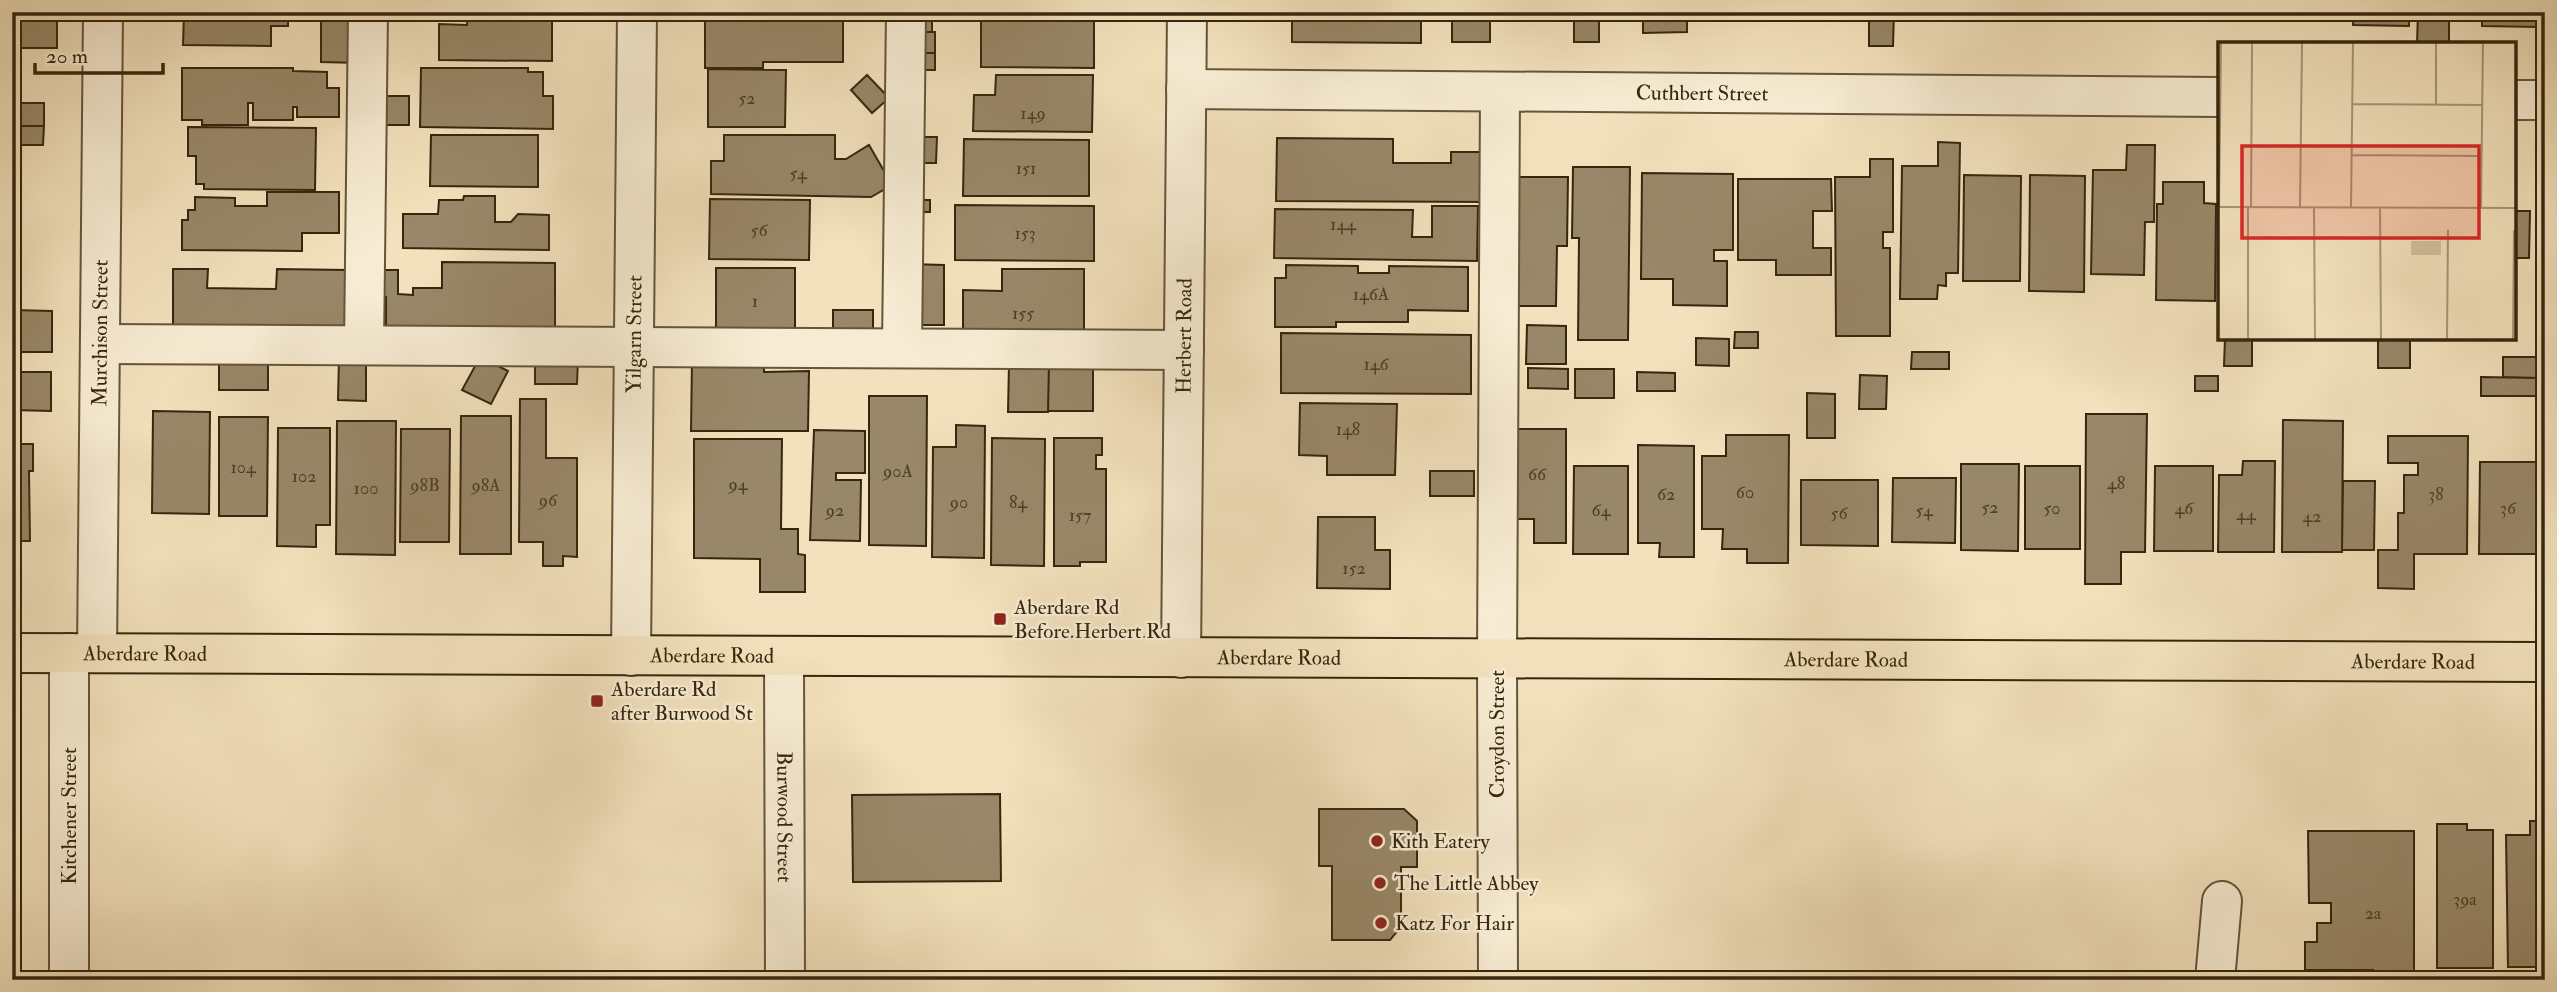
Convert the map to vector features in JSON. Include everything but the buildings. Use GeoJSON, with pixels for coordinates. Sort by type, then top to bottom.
{"type":"FeatureCollection","features":[{"type":"Feature","properties":{"kind":"main road","name":"Aberdare Road"},"geometry":{"type":"LineString","coordinates":[[12,653],[2545,663]]}},
{"type":"Feature","properties":{"kind":"street","name":"Murchison Street"},"geometry":{"type":"LineString","coordinates":[[83,653],[100,344],[103,12]]}},
{"type":"Feature","properties":{"kind":"street"},"geometry":{"type":"LineString","coordinates":[[364,345],[368,12]]}},
{"type":"Feature","properties":{"kind":"street","name":"Yilgarn Street"},"geometry":{"type":"LineString","coordinates":[[631,656],[637,12]]}},
{"type":"Feature","properties":{"kind":"street"},"geometry":{"type":"LineString","coordinates":[[902,348],[906,12]]}},
{"type":"Feature","properties":{"kind":"street","name":"Herbert Road"},"geometry":{"type":"LineString","coordinates":[[1181,658],[1187,12]]}},
{"type":"Feature","properties":{"kind":"street","name":"Cuthbert Street"},"geometry":{"type":"LineString","coordinates":[[1186,89],[2218,97]]}},
{"type":"Feature","properties":{"kind":"street","name":"Croydon Street"},"geometry":{"type":"LineString","coordinates":[[1498,980],[1500,92]]}},
{"type":"Feature","properties":{"kind":"street"},"geometry":{"type":"LineString","coordinates":[[2515,100],[2545,100]]}},
{"type":"Feature","properties":{"kind":"street"},"geometry":{"type":"LineString","coordinates":[[100,344],[1184,350]]}},
{"type":"Feature","properties":{"kind":"street","name":"Kitchener Street"},"geometry":{"type":"LineString","coordinates":[[69,980],[83,653]]}},
{"type":"Feature","properties":{"kind":"street","name":"Burwood Street"},"geometry":{"type":"LineString","coordinates":[[784,656],[785,980]]}},
{"type":"Feature","properties":{"kind":"street"},"geometry":{"type":"LineString","coordinates":[[2214,980],[2222,901]]}},
{"type":"Feature","properties":{"kind":"place","name":"Aberdare Rd Before Herbert Rd"},"geometry":{"type":"Point","coordinates":[1000,619]}},
{"type":"Feature","properties":{"kind":"place","name":"Aberdare Rd after Burwood St"},"geometry":{"type":"Point","coordinates":[597,701]}},
{"type":"Feature","properties":{"kind":"place","name":"Kith Eatery"},"geometry":{"type":"Point","coordinates":[1377,841]}},
{"type":"Feature","properties":{"kind":"place","name":"The Little Abbey"},"geometry":{"type":"Point","coordinates":[1380,883]}},
{"type":"Feature","properties":{"kind":"place","name":"Katz For Hair"},"geometry":{"type":"Point","coordinates":[1381,923]}}]}
